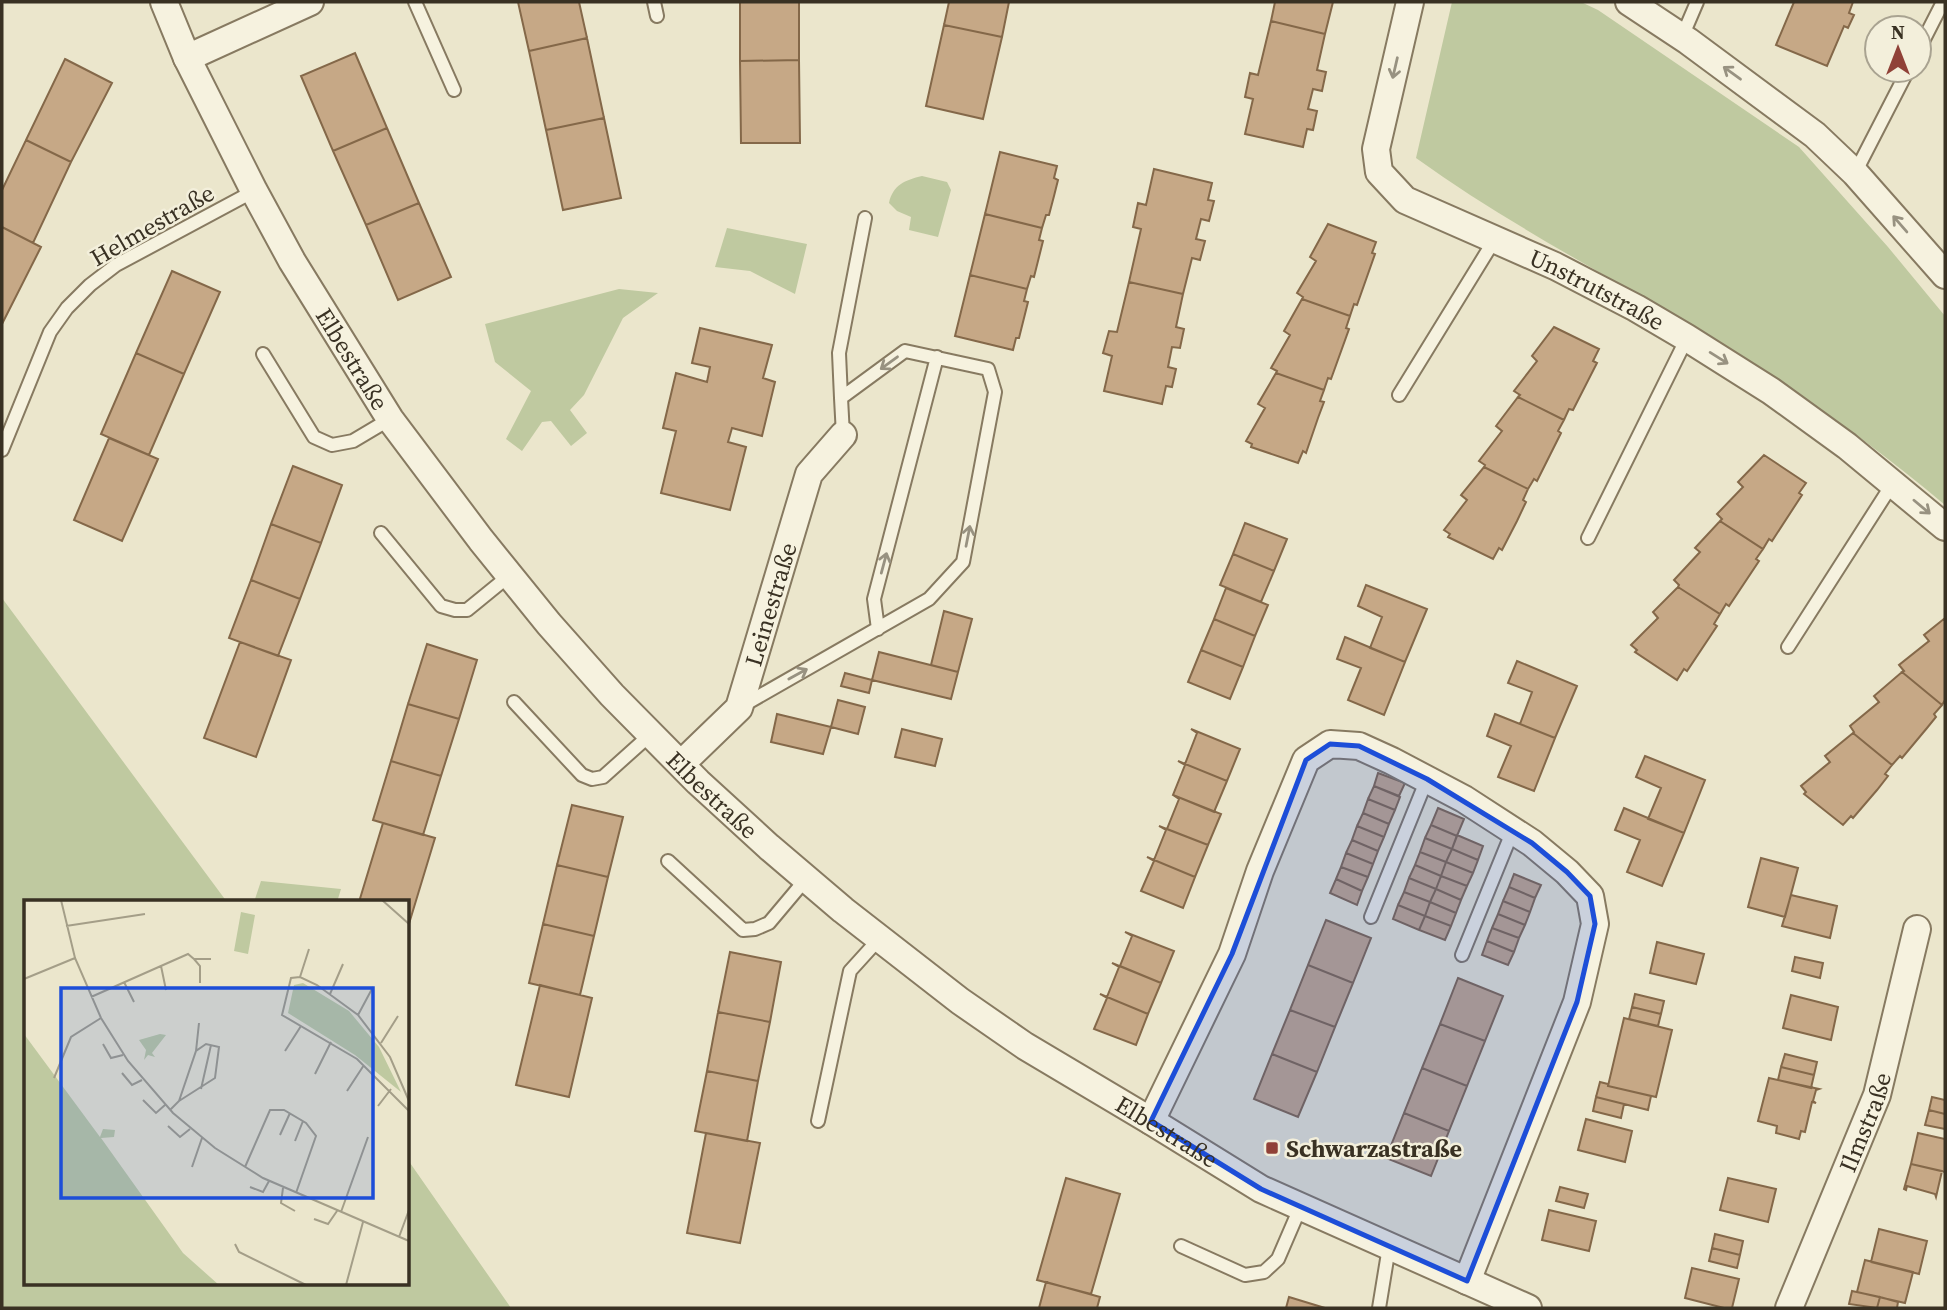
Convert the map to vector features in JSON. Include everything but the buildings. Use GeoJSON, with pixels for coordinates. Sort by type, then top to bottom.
{"type":"FeatureCollection","features":[{"type":"Feature","properties":{"kind":"street","name":"Elbestraße"},"geometry":{"type":"LineString","coordinates":[[164,2],[187,58],[254,191],[292,261],[390,419],[549,624],[612,695],[698,782],[806,879],[879,939],[960,1001],[1026,1046],[1261,1189],[1528,1308]]}},
{"type":"Feature","properties":{"kind":"street"},"geometry":{"type":"LineString","coordinates":[[187,58],[310,2]]}},
{"type":"Feature","properties":{"kind":"street","name":"Unstrutstraße"},"geometry":{"type":"LineString","coordinates":[[1410,2],[1376,149],[1379,172],[1405,200],[1555,266],[1687,338],[1771,391],[1847,446],[1945,527]]}},
{"type":"Feature","properties":{"kind":"street"},"geometry":{"type":"LineString","coordinates":[[1629,2],[1800,123],[1855,173],[1945,275]]}},
{"type":"Feature","properties":{"kind":"street","name":"Leinestraße"},"geometry":{"type":"LineString","coordinates":[[681,764],[739,708],[809,474],[843,435]]}},
{"type":"Feature","properties":{"kind":"street"},"geometry":{"type":"LineString","coordinates":[[1151,1121],[1232,954],[1260,872],[1306,760],[1330,744],[1359,746],[1427,779],[1513,830],[1567,872],[1590,896],[1595,924],[1577,1002],[1467,1281]]}},
{"type":"Feature","properties":{"kind":"street","name":"Ilmstraße"},"geometry":{"type":"LineString","coordinates":[[1789,1308],[1877,1095],[1917,929]]}},
{"type":"Feature","properties":{"kind":"lane"},"geometry":{"type":"LineString","coordinates":[[415,2],[454,90]]}},
{"type":"Feature","properties":{"kind":"lane"},"geometry":{"type":"LineString","coordinates":[[654,2],[657,16]]}},
{"type":"Feature","properties":{"kind":"lane"},"geometry":{"type":"LineString","coordinates":[[1682,37],[1697,2]]}},
{"type":"Feature","properties":{"kind":"lane"},"geometry":{"type":"LineString","coordinates":[[1933,22],[1944,2]]}},
{"type":"Feature","properties":{"kind":"lane"},"geometry":{"type":"LineString","coordinates":[[1855,173],[1901,84]]}},
{"type":"Feature","properties":{"kind":"lane","name":"Helmestraße"},"geometry":{"type":"LineString","coordinates":[[2,450],[50,332],[67,308],[90,285],[116,265],[254,191]]}},
{"type":"Feature","properties":{"kind":"lane"},"geometry":{"type":"LineString","coordinates":[[843,435],[839,353],[865,218]]}},
{"type":"Feature","properties":{"kind":"lane"},"geometry":{"type":"LineString","coordinates":[[1399,395],[1495,239]]}},
{"type":"Feature","properties":{"kind":"lane"},"geometry":{"type":"LineString","coordinates":[[1588,538],[1687,338]]}},
{"type":"Feature","properties":{"kind":"lane"},"geometry":{"type":"LineString","coordinates":[[739,708],[929,600],[963,562],[995,392],[988,369],[905,351],[841,398]]}},
{"type":"Feature","properties":{"kind":"lane"},"geometry":{"type":"LineString","coordinates":[[263,354],[314,437],[332,445],[353,441],[390,419]]}},
{"type":"Feature","properties":{"kind":"lane"},"geometry":{"type":"LineString","coordinates":[[878,629],[874,599],[937,358]]}},
{"type":"Feature","properties":{"kind":"lane"},"geometry":{"type":"LineString","coordinates":[[1788,647],[1893,483]]}},
{"type":"Feature","properties":{"kind":"lane"},"geometry":{"type":"LineString","coordinates":[[381,533],[441,606],[467,610],[510,575]]}},
{"type":"Feature","properties":{"kind":"lane"},"geometry":{"type":"LineString","coordinates":[[514,702],[582,775],[592,779],[603,777],[651,734]]}},
{"type":"Feature","properties":{"kind":"lane"},"geometry":{"type":"LineString","coordinates":[[1371,917],[1427,779]]}},
{"type":"Feature","properties":{"kind":"lane"},"geometry":{"type":"LineString","coordinates":[[1462,955],[1513,830]]}},
{"type":"Feature","properties":{"kind":"lane"},"geometry":{"type":"LineString","coordinates":[[668,861],[743,930],[755,929],[769,923],[806,879]]}},
{"type":"Feature","properties":{"kind":"lane"},"geometry":{"type":"LineString","coordinates":[[818,1121],[850,971],[879,939]]}},
{"type":"Feature","properties":{"kind":"lane"},"geometry":{"type":"LineString","coordinates":[[1181,1246],[1245,1275],[1264,1272],[1278,1259],[1300,1208]]}},
{"type":"Feature","properties":{"kind":"lane"},"geometry":{"type":"LineString","coordinates":[[1379,1308],[1389,1247]]}},
{"type":"Feature","properties":{"kind":"highlighted area"},"geometry":{"type":"Polygon","coordinates":[[[1330,744],[1359,746],[1427,779],[1532,843],[1567,872],[1590,896],[1595,924],[1577,1002],[1467,1281],[1261,1189],[1151,1121],[1232,954],[1306,760],[1330,744]]]}},
{"type":"Feature","properties":{"kind":"green space"},"geometry":{"type":"Polygon","coordinates":[[[1452,2],[1581,2],[1598,10],[1799,147],[1945,316],[1945,505],[1857,436],[1765,372],[1702,332],[1521,227],[1416,158],[1452,2]]]}},
{"type":"Feature","properties":{"kind":"green space"},"geometry":{"type":"Polygon","coordinates":[[[922,176],[947,182],[951,190],[938,237],[909,230],[911,217],[897,211],[889,203],[893,192],[901,184],[922,176]]]}},
{"type":"Feature","properties":{"kind":"green space"},"geometry":{"type":"Polygon","coordinates":[[[727,228],[807,244],[795,294],[750,271],[715,267],[727,228]]]}},
{"type":"Feature","properties":{"kind":"green space"},"geometry":{"type":"Polygon","coordinates":[[[619,289],[658,293],[623,318],[584,395],[570,410],[587,433],[571,446],[551,421],[542,422],[522,451],[506,439],[531,391],[495,362],[485,324],[619,289]]]}},
{"type":"Feature","properties":{"kind":"green space"},"geometry":{"type":"Polygon","coordinates":[[[2,598],[226,900],[24,900],[24,1286],[410,1286],[410,1163],[511,1308],[2,1308],[2,598]]]}},
{"type":"Feature","properties":{"kind":"green space"},"geometry":{"type":"Polygon","coordinates":[[[261,881],[341,889],[338,900],[255,900],[261,881]]]}},
{"type":"Feature","properties":{"kind":"place","name":"Schwarzastraße"},"geometry":{"type":"Point","coordinates":[1272,1148]}}]}
